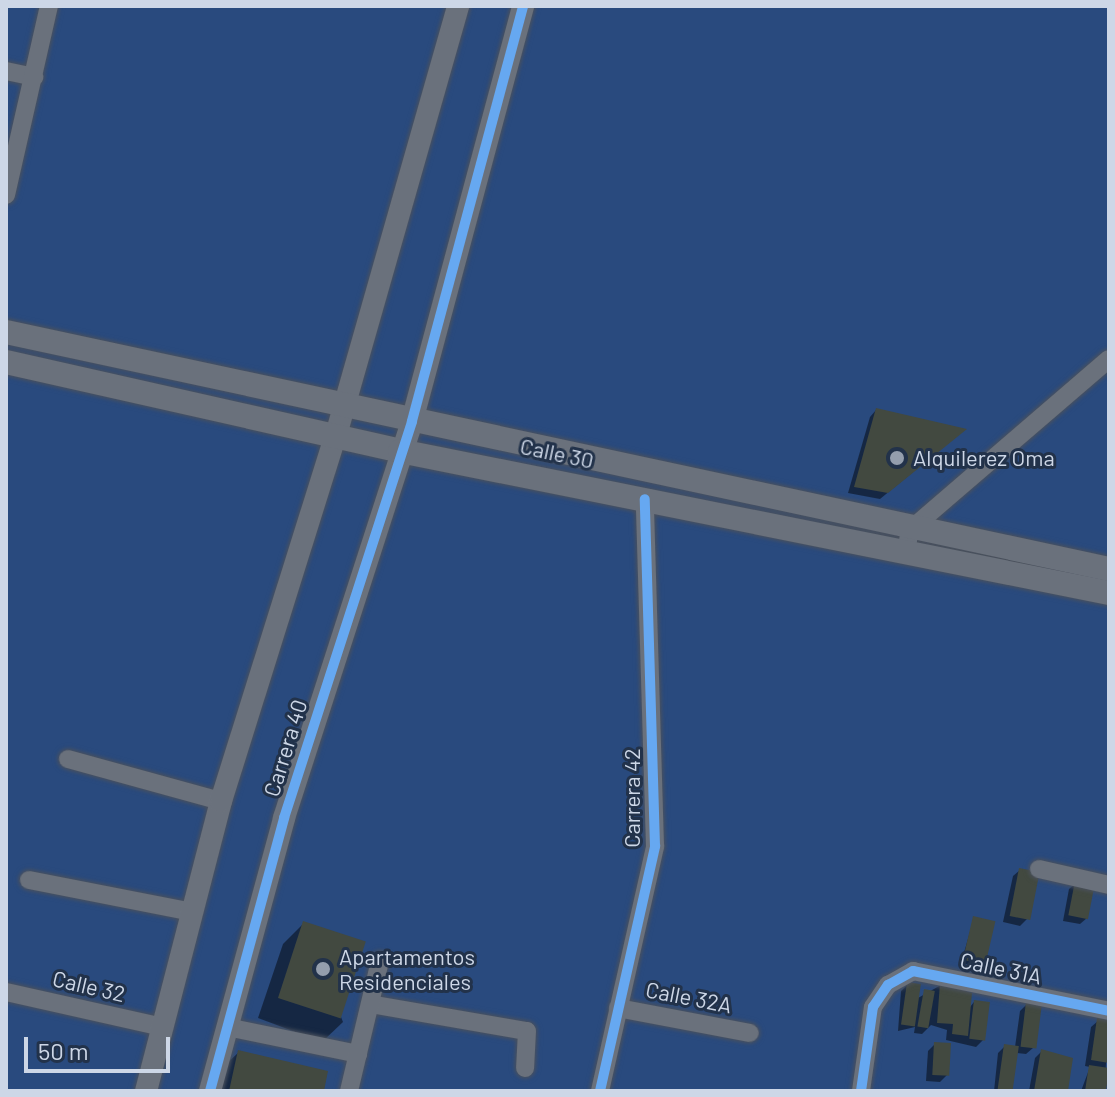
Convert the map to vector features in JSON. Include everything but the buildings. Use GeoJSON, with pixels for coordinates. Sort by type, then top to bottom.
{"type":"FeatureCollection","features":[{"type":"Feature","properties":{"kind":"main road","name":"Calle 30"},"geometry":{"type":"LineString","coordinates":[[6,332],[412,421],[1109,593]]}},
{"type":"Feature","properties":{"kind":"main road","name":"Calle 30"},"geometry":{"type":"LineString","coordinates":[[6,362],[400,451],[645,499],[1109,569]]}},
{"type":"Feature","properties":{"kind":"street"},"geometry":{"type":"LineString","coordinates":[[6,195],[49,6]]}},
{"type":"Feature","properties":{"kind":"street"},"geometry":{"type":"LineString","coordinates":[[146,1091],[221,801],[336,435],[458,6]]}},
{"type":"Feature","properties":{"kind":"street","name":"Carrera 40"},"geometry":{"type":"LineString","coordinates":[[210,1091],[284,818],[412,421],[523,6]]}},
{"type":"Feature","properties":{"kind":"street"},"geometry":{"type":"LineString","coordinates":[[6,71],[34,77]]}},
{"type":"Feature","properties":{"kind":"street"},"geometry":{"type":"LineString","coordinates":[[908,541],[1109,359]]}},
{"type":"Feature","properties":{"kind":"street","name":"Carrera 42"},"geometry":{"type":"LineString","coordinates":[[600,1091],[655,846],[645,499]]}},
{"type":"Feature","properties":{"kind":"street"},"geometry":{"type":"LineString","coordinates":[[68,759],[221,801]]}},
{"type":"Feature","properties":{"kind":"street"},"geometry":{"type":"LineString","coordinates":[[1039,869],[1109,885]]}},
{"type":"Feature","properties":{"kind":"street"},"geometry":{"type":"LineString","coordinates":[[29,880],[192,912]]}},
{"type":"Feature","properties":{"kind":"street"},"geometry":{"type":"LineString","coordinates":[[349,1091],[380,961]]}},
{"type":"Feature","properties":{"kind":"street","name":"Calle 31A"},"geometry":{"type":"LineString","coordinates":[[865,1090],[873,1007],[888,985],[913,971],[1109,1011]]}},
{"type":"Feature","properties":{"kind":"street","name":"Calle 32"},"geometry":{"type":"LineString","coordinates":[[6,992],[162,1027]]}},
{"type":"Feature","properties":{"kind":"street"},"geometry":{"type":"LineString","coordinates":[[370,1004],[527,1031],[525,1068]]}},
{"type":"Feature","properties":{"kind":"street","name":"Calle 32A"},"geometry":{"type":"LineString","coordinates":[[618,1008],[750,1033]]}},
{"type":"Feature","properties":{"kind":"street"},"geometry":{"type":"LineString","coordinates":[[227,1027],[358,1054]]}},
{"type":"Feature","properties":{"kind":"shaded area"},"geometry":{"type":"Polygon","coordinates":[[[6,6],[1109,6],[1109,1091],[6,1091],[6,6]]]}},
{"type":"Feature","properties":{"kind":"cycle path"},"geometry":{"type":"LineString","coordinates":[[210,1091],[284,818],[412,421],[523,6]]}},
{"type":"Feature","properties":{"kind":"cycle path"},"geometry":{"type":"LineString","coordinates":[[600,1091],[655,846],[645,499]]}},
{"type":"Feature","properties":{"kind":"cycle path"},"geometry":{"type":"LineString","coordinates":[[861,1091],[873,1007],[888,985],[913,971],[1109,1011]]}},
{"type":"Feature","properties":{"kind":"place","name":"Alquilerez Oma"},"geometry":{"type":"Point","coordinates":[897,458]}},
{"type":"Feature","properties":{"kind":"place","name":"Apartamentos Residenciales"},"geometry":{"type":"Point","coordinates":[323,969]}}]}
